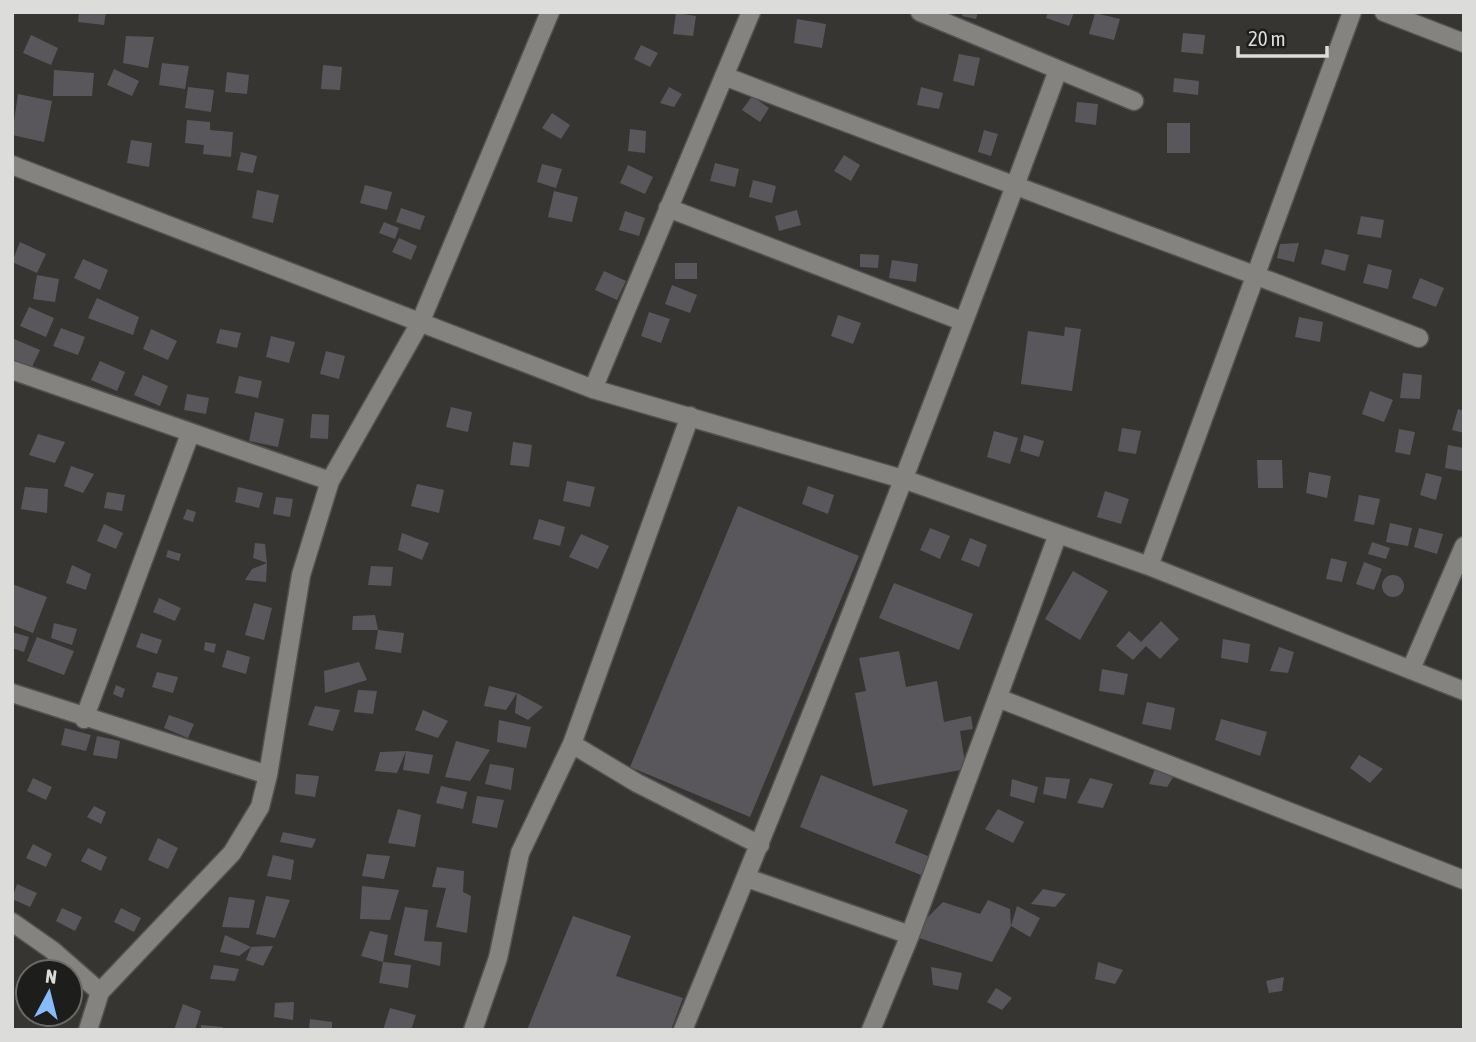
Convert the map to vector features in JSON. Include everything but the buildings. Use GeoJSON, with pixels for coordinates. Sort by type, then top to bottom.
{"type":"FeatureCollection","features":[{"type":"Feature","properties":{"kind":"street"},"geometry":{"type":"LineString","coordinates":[[88,1030],[100,992],[232,853],[260,807],[268,775],[301,575],[330,481],[420,324],[550,12]]}},
{"type":"Feature","properties":{"kind":"street"},"geometry":{"type":"LineString","coordinates":[[593,389],[751,12]]}},
{"type":"Feature","properties":{"kind":"street"},"geometry":{"type":"LineString","coordinates":[[920,12],[1134,101]]}},
{"type":"Feature","properties":{"kind":"street"},"geometry":{"type":"LineString","coordinates":[[1149,566],[1352,12]]}},
{"type":"Feature","properties":{"kind":"street"},"geometry":{"type":"LineString","coordinates":[[1384,12],[1464,43]]}},
{"type":"Feature","properties":{"kind":"street"},"geometry":{"type":"LineString","coordinates":[[683,1030],[747,878],[906,480],[962,321],[1058,70]]}},
{"type":"Feature","properties":{"kind":"street"},"geometry":{"type":"LineString","coordinates":[[724,76],[1015,188],[1257,275],[1419,338]]}},
{"type":"Feature","properties":{"kind":"street"},"geometry":{"type":"LineString","coordinates":[[12,165],[593,389],[906,480],[1149,566],[1464,691]]}},
{"type":"Feature","properties":{"kind":"street"},"geometry":{"type":"LineString","coordinates":[[668,208],[962,321]]}},
{"type":"Feature","properties":{"kind":"street"},"geometry":{"type":"LineString","coordinates":[[12,370],[330,481]]}},
{"type":"Feature","properties":{"kind":"street"},"geometry":{"type":"LineString","coordinates":[[473,1030],[498,958],[520,853],[572,744],[690,416]]}},
{"type":"Feature","properties":{"kind":"street"},"geometry":{"type":"LineString","coordinates":[[85,719],[190,434]]}},
{"type":"Feature","properties":{"kind":"street"},"geometry":{"type":"LineString","coordinates":[[871,1030],[910,935],[1058,534]]}},
{"type":"Feature","properties":{"kind":"street"},"geometry":{"type":"LineString","coordinates":[[1411,669],[1464,546]]}},
{"type":"Feature","properties":{"kind":"street"},"geometry":{"type":"LineString","coordinates":[[12,693],[85,719],[268,775]]}},
{"type":"Feature","properties":{"kind":"street"},"geometry":{"type":"LineString","coordinates":[[998,698],[1464,880]]}},
{"type":"Feature","properties":{"kind":"street"},"geometry":{"type":"LineString","coordinates":[[572,744],[637,783],[760,845]]}},
{"type":"Feature","properties":{"kind":"street"},"geometry":{"type":"LineString","coordinates":[[747,878],[910,935]]}},
{"type":"Feature","properties":{"kind":"street"},"geometry":{"type":"LineString","coordinates":[[12,922],[52,950],[100,992]]}}]}
